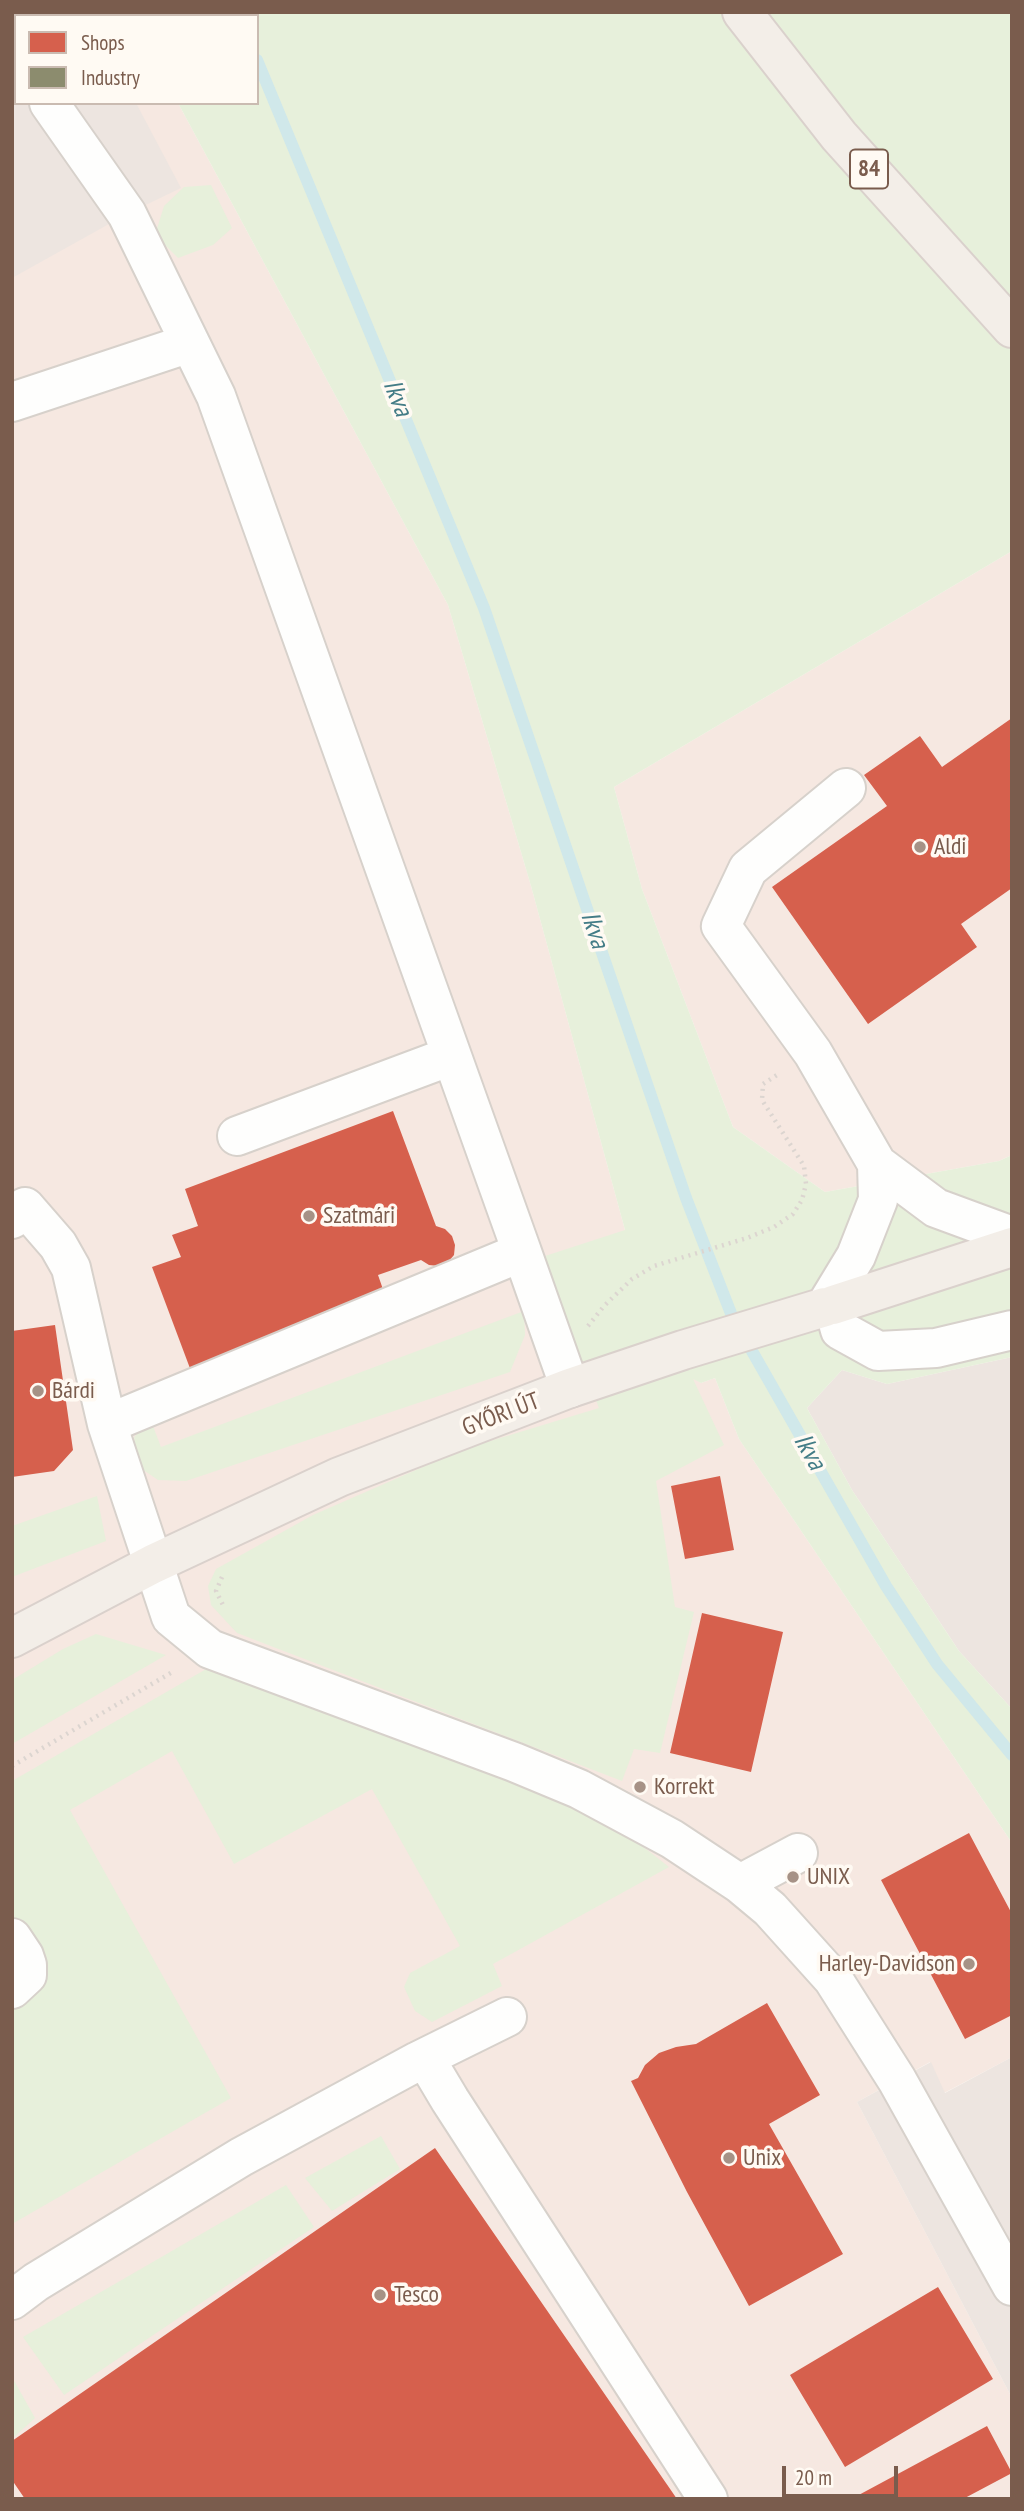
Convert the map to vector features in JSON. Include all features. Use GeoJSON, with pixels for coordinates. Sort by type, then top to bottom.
{"type":"FeatureCollection","features":[{"type":"Feature","properties":{"kind":"main road","name":"84"},"geometry":{"type":"LineString","coordinates":[[742,12],[839,136],[1012,328]]}},
{"type":"Feature","properties":{"kind":"main road","name":"GYŐRI ÚT"},"geometry":{"type":"LineString","coordinates":[[12,1638],[153,1564],[566,1374],[683,1350],[1012,1247]]}},
{"type":"Feature","properties":{"kind":"street"},"geometry":{"type":"LineString","coordinates":[[50,105],[127,214],[216,396],[566,1374]]}},
{"type":"Feature","properties":{"kind":"street"},"geometry":{"type":"LineString","coordinates":[[12,402],[190,343]]}},
{"type":"Feature","properties":{"kind":"street"},"geometry":{"type":"LineString","coordinates":[[846,788],[748,869],[721,926],[813,1052],[877,1164],[936,1208],[1012,1236]]}},
{"type":"Feature","properties":{"kind":"street"},"geometry":{"type":"LineString","coordinates":[[237,1136],[451,1056]]}},
{"type":"Feature","properties":{"kind":"street"},"geometry":{"type":"LineString","coordinates":[[877,1164],[878,1200],[856,1256],[819,1309],[841,1330],[878,1351],[936,1348],[1012,1330]]}},
{"type":"Feature","properties":{"kind":"street"},"geometry":{"type":"LineString","coordinates":[[12,1219],[25,1207],[58,1245],[71,1268],[107,1424],[171,1617],[210,1649],[514,1762],[579,1789],[672,1839],[740,1884],[770,1909],[833,1979],[897,2080],[1012,2286]]}},
{"type":"Feature","properties":{"kind":"street"},"geometry":{"type":"LineString","coordinates":[[107,1424],[522,1252]]}},
{"type":"Feature","properties":{"kind":"street"},"geometry":{"type":"LineString","coordinates":[[740,1884],[798,1853]]}},
{"type":"Feature","properties":{"kind":"street"},"geometry":{"type":"LineString","coordinates":[[12,1938],[24,1956],[27,1975],[12,1989]]}},
{"type":"Feature","properties":{"kind":"street"},"geometry":{"type":"LineString","coordinates":[[12,2300],[36,2281],[241,2157],[507,2017]]}},
{"type":"Feature","properties":{"kind":"street"},"geometry":{"type":"LineString","coordinates":[[425,2058],[708,2499]]}},
{"type":"Feature","properties":{"kind":"path"},"geometry":{"type":"LineString","coordinates":[[566,1374],[604,1306],[632,1279],[654,1266],[747,1238],[774,1227],[793,1214],[802,1200],[806,1184],[804,1166],[762,1100],[763,1084],[813,1052]]}},
{"type":"Feature","properties":{"kind":"path"},"geometry":{"type":"LineString","coordinates":[[12,1766],[210,1649]]}},
{"type":"Feature","properties":{"kind":"shaded area"},"geometry":{"type":"Polygon","coordinates":[[[12,12],[129,12],[14,14],[14,105],[179,105],[448,605],[531,886],[625,1230],[693,1378],[701,1383],[715,1378],[739,1439],[1012,1843],[1012,2057],[944,2093],[930,2062],[857,2102],[1012,2398],[1012,2499],[12,2499],[12,12]]]}},
{"type":"Feature","properties":{"kind":"shaded area"},"geometry":{"type":"Polygon","coordinates":[[[12,12],[88,12],[89,14],[14,14],[14,105],[137,105],[181,188],[127,214],[12,278],[12,12]]]}},
{"type":"Feature","properties":{"kind":"shaded area"},"geometry":{"type":"Polygon","coordinates":[[[1012,551],[1012,1155],[999,1161],[825,1192],[733,1127],[642,889],[614,787],[1012,551]]]}},
{"type":"Feature","properties":{"kind":"shaded area"},"geometry":{"type":"Polygon","coordinates":[[[1012,1357],[1012,1709],[959,1651],[852,1490],[807,1408],[842,1370],[887,1384],[1012,1357]]]}},
{"type":"Feature","properties":{"kind":"shaded area"},"geometry":{"type":"Polygon","coordinates":[[[1012,2057],[1012,2398],[857,2102],[931,2062],[945,2093],[1012,2057]]]}},
{"type":"Feature","properties":{"kind":"green space"},"geometry":{"type":"Polygon","coordinates":[[[1012,12],[1012,551],[614,787],[642,889],[733,1127],[825,1192],[999,1161],[1012,1155],[1012,1357],[887,1384],[842,1370],[807,1408],[852,1490],[959,1651],[1012,1709],[1012,1843],[739,1439],[715,1378],[701,1383],[693,1379],[724,1445],[656,1481],[675,1607],[694,1612],[660,1753],[634,1749],[622,1781],[237,1633],[211,1605],[208,1586],[216,1569],[313,1515],[464,1449],[599,1408],[542,1257],[625,1230],[531,886],[448,605],[179,105],[259,105],[259,14],[130,14],[1012,12]]]}},
{"type":"Feature","properties":{"kind":"green space"},"geometry":{"type":"Polygon","coordinates":[[[211,185],[232,228],[213,245],[178,258],[155,235],[164,206],[184,187],[211,185]]]}},
{"type":"Feature","properties":{"kind":"green space"},"geometry":{"type":"Polygon","coordinates":[[[524,1311],[525,1335],[510,1372],[186,1481],[158,1480],[139,1467],[134,1437],[151,1421],[161,1447],[524,1311]]]}},
{"type":"Feature","properties":{"kind":"green space"},"geometry":{"type":"Polygon","coordinates":[[[97,1496],[106,1541],[12,1577],[12,1526],[97,1496]]]}},
{"type":"Feature","properties":{"kind":"green space"},"geometry":{"type":"Polygon","coordinates":[[[96,1634],[166,1655],[12,1744],[12,1680],[63,1649],[96,1634]]]}},
{"type":"Feature","properties":{"kind":"green space"},"geometry":{"type":"Polygon","coordinates":[[[208,1668],[510,1781],[618,1827],[669,1867],[493,1964],[502,1986],[432,2022],[415,2011],[404,1987],[410,1973],[460,1946],[372,1789],[234,1864],[172,1751],[70,1810],[231,2098],[12,2224],[12,1781],[208,1668]]]}},
{"type":"Feature","properties":{"kind":"green space"},"geometry":{"type":"Polygon","coordinates":[[[381,2136],[400,2169],[332,2211],[305,2178],[381,2136]]]}},
{"type":"Feature","properties":{"kind":"green space"},"geometry":{"type":"Polygon","coordinates":[[[286,2185],[314,2227],[64,2395],[23,2337],[286,2185]]]}},
{"type":"Feature","properties":{"kind":"green space"},"geometry":{"type":"Polygon","coordinates":[[[12,2377],[35,2418],[12,2439],[12,2377]]]}},
{"type":"Feature","properties":{"kind":"building: Shops","name":"Aldi"},"geometry":{"type":"Polygon","coordinates":[[[1012,718],[1012,888],[961,924],[977,947],[868,1024],[772,887],[887,806],[864,775],[920,736],[942,767],[1012,718]]]}},
{"type":"Feature","properties":{"kind":"building: Shops"},"geometry":{"type":"Polygon","coordinates":[[[393,1111],[436,1226],[445,1229],[452,1236],[454,1255],[439,1266],[429,1265],[421,1260],[378,1275],[386,1298],[191,1371],[152,1267],[181,1257],[172,1235],[198,1226],[185,1189],[393,1111]]]}},
{"type":"Feature","properties":{"kind":"building: Shops","name":"Bárdi"},"geometry":{"type":"Polygon","coordinates":[[[55,1325],[73,1450],[54,1471],[12,1477],[12,1331],[55,1325]]]}},
{"type":"Feature","properties":{"kind":"building: Shops"},"geometry":{"type":"Polygon","coordinates":[[[720,1476],[734,1550],[685,1559],[671,1486],[720,1476]]]}},
{"type":"Feature","properties":{"kind":"building: Shops"},"geometry":{"type":"Polygon","coordinates":[[[702,1613],[783,1632],[751,1772],[670,1753],[702,1613]]]}},
{"type":"Feature","properties":{"kind":"building: Shops","name":"Harley-Davidson"},"geometry":{"type":"Polygon","coordinates":[[[969,1833],[1012,1914],[1012,2015],[965,2039],[881,1880],[969,1833]]]}},
{"type":"Feature","properties":{"kind":"building: Shops","name":"Unix"},"geometry":{"type":"Polygon","coordinates":[[[767,2003],[820,2095],[769,2124],[843,2254],[749,2306],[631,2081],[638,2078],[645,2065],[659,2053],[696,2044],[767,2003]]]}},
{"type":"Feature","properties":{"kind":"building: Shops","name":"Tesco"},"geometry":{"type":"Polygon","coordinates":[[[435,2148],[677,2499],[25,2499],[12,2480],[12,2441],[435,2148]]]}},
{"type":"Feature","properties":{"kind":"building: Shops"},"geometry":{"type":"Polygon","coordinates":[[[938,2287],[993,2379],[845,2467],[790,2375],[938,2287]]]}},
{"type":"Feature","properties":{"kind":"building: Shops"},"geometry":{"type":"Polygon","coordinates":[[[987,2426],[1012,2473],[963,2499],[856,2499],[855,2497],[987,2426]]]}},
{"type":"Feature","properties":{"kind":"building: Industry"},"geometry":{"type":"Polygon","coordinates":[[[12,12],[60,12],[14,14],[12,36],[12,12]]]}},
{"type":"Feature","properties":{"kind":"waterway","name":"Ikva"},"geometry":{"type":"LineString","coordinates":[[259,65],[484,608],[686,1198],[732,1316],[886,1586],[937,1664],[1012,1755]]}},
{"type":"Feature","properties":{"kind":"place","name":"Aldi"},"geometry":{"type":"Point","coordinates":[920,847]}},
{"type":"Feature","properties":{"kind":"place","name":"Szatmári"},"geometry":{"type":"Point","coordinates":[309,1216]}},
{"type":"Feature","properties":{"kind":"place","name":"Bárdi"},"geometry":{"type":"Point","coordinates":[38,1391]}},
{"type":"Feature","properties":{"kind":"place","name":"Korrekt"},"geometry":{"type":"Point","coordinates":[640,1787]}},
{"type":"Feature","properties":{"kind":"place","name":"UNIX"},"geometry":{"type":"Point","coordinates":[793,1877]}},
{"type":"Feature","properties":{"kind":"place","name":"Harley-Davidson"},"geometry":{"type":"Point","coordinates":[969,1964]}},
{"type":"Feature","properties":{"kind":"place","name":"Unix"},"geometry":{"type":"Point","coordinates":[729,2158]}},
{"type":"Feature","properties":{"kind":"place","name":"Tesco"},"geometry":{"type":"Point","coordinates":[380,2295]}}]}
